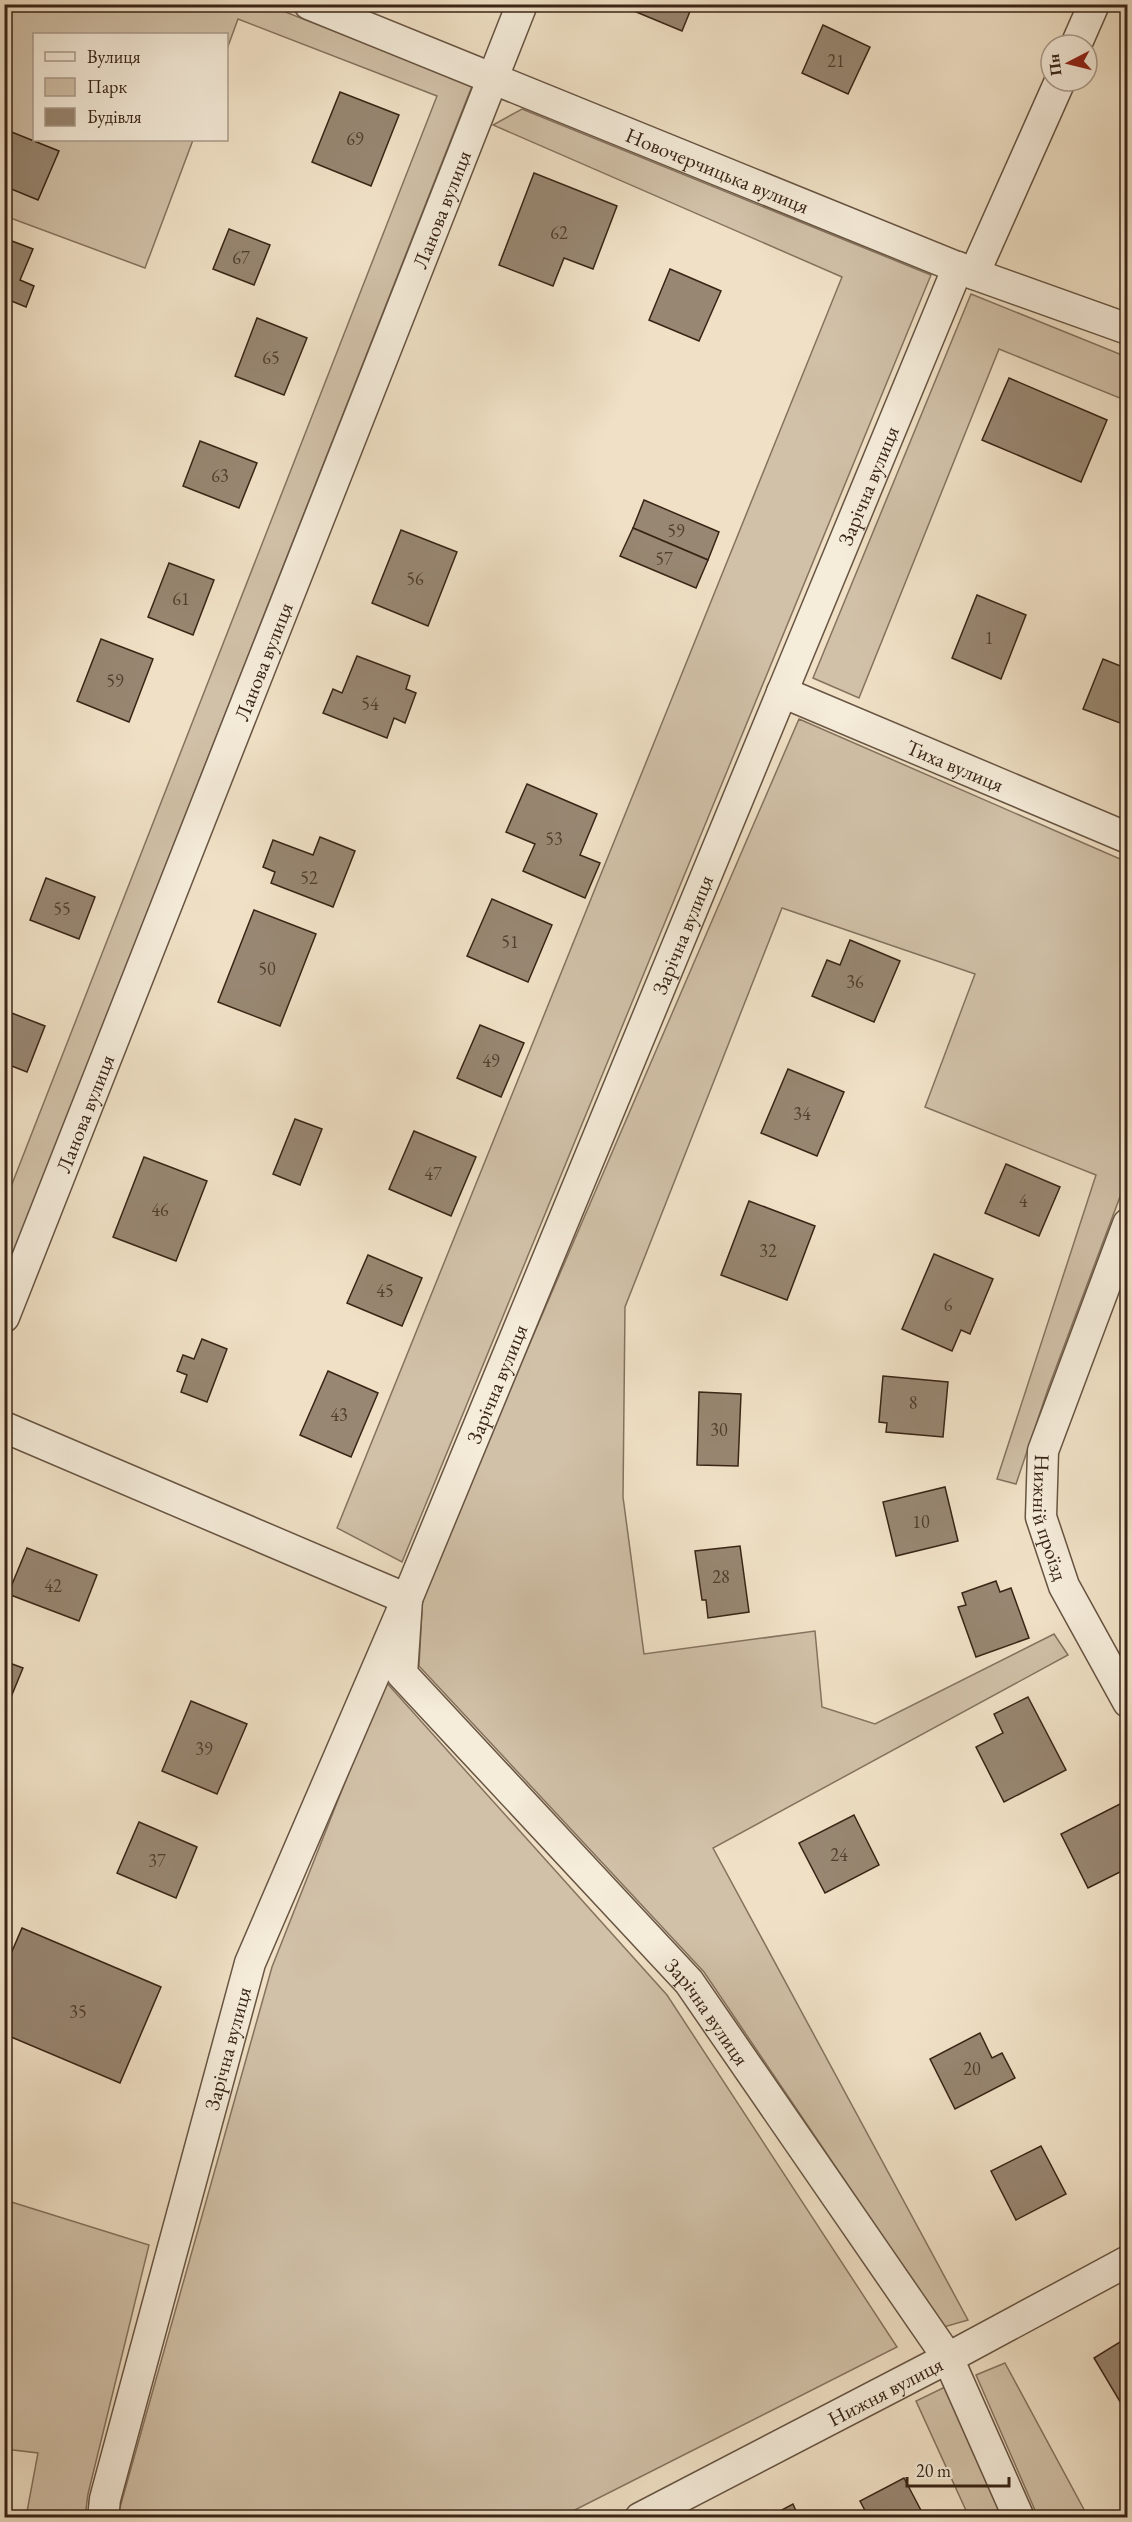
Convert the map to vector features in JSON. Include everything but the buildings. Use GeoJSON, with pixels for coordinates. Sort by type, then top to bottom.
{"type":"FeatureCollection","features":[{"type":"Feature","properties":{"kind":"street","name":"Новочерчицька вулиця"},"geometry":{"type":"LineString","coordinates":[[309,4],[966,271],[1128,329]]}},
{"type":"Feature","properties":{"kind":"street","name":"Ланова вулиця"},"geometry":{"type":"LineString","coordinates":[[4,1317],[522,4]]}},
{"type":"Feature","properties":{"kind":"street"},"geometry":{"type":"LineString","coordinates":[[1081,33],[1094,4]]}},
{"type":"Feature","properties":{"kind":"street","name":"Зарічна вулиця"},"geometry":{"type":"LineString","coordinates":[[103,2517],[108,2488],[250,1964],[407,1599],[782,692],[966,271],[1054,93]]}},
{"type":"Feature","properties":{"kind":"street","name":"Тиха вулиця"},"geometry":{"type":"LineString","coordinates":[[782,692],[1128,838]]}},
{"type":"Feature","properties":{"kind":"street","name":"Нижній проїзд"},"geometry":{"type":"LineString","coordinates":[[1128,1224],[1043,1451],[1041,1517],[1064,1586],[1128,1702]]}},
{"type":"Feature","properties":{"kind":"street"},"geometry":{"type":"LineString","coordinates":[[4,1427],[407,1599]]}},
{"type":"Feature","properties":{"kind":"street","name":"Зарічна вулиця"},"geometry":{"type":"LineString","coordinates":[[407,1599],[402,1674],[689,1983],[948,2358],[1019,2517]]}},
{"type":"Feature","properties":{"kind":"street","name":"Нижня вулиця"},"geometry":{"type":"LineString","coordinates":[[640,2517],[948,2358],[1128,2261]]}},
{"type":"Feature","properties":{"kind":"green space"},"geometry":{"type":"Polygon","coordinates":[[[5,5],[268,5],[472,86],[5,1274],[5,1202],[437,96],[238,19],[228,46],[228,33],[33,33],[33,141],[193,141],[145,268],[5,216],[5,5]]]}},
{"type":"Feature","properties":{"kind":"green space"},"geometry":{"type":"Polygon","coordinates":[[[522,109],[931,275],[402,1562],[337,1528],[842,277],[493,125],[522,109]]]}},
{"type":"Feature","properties":{"kind":"green space"},"geometry":{"type":"Polygon","coordinates":[[[971,294],[1127,357],[1127,401],[999,349],[859,698],[813,678],[971,294]]]}},
{"type":"Feature","properties":{"kind":"green space"},"geometry":{"type":"Polygon","coordinates":[[[799,719],[1127,862],[1127,1178],[1048,1389],[1016,1484],[997,1479],[1096,1175],[925,1107],[975,974],[782,908],[625,1307],[623,1497],[644,1654],[815,1631],[822,1707],[875,1724],[1054,1634],[1068,1655],[713,1848],[968,2320],[944,2327],[704,1972],[419,1666],[423,1591],[799,719]]]}},
{"type":"Feature","properties":{"kind":"green space"},"geometry":{"type":"Polygon","coordinates":[[[385,1681],[667,1995],[897,2347],[561,2517],[117,2518],[272,1967],[385,1681]]]}},
{"type":"Feature","properties":{"kind":"green space"},"geometry":{"type":"Polygon","coordinates":[[[5,2200],[149,2245],[88,2494],[85,2517],[26,2517],[38,2453],[5,2449],[5,2200]]]}},
{"type":"Feature","properties":{"kind":"green space"},"geometry":{"type":"Polygon","coordinates":[[[1005,2363],[1088,2517],[1038,2517],[976,2375],[1005,2363]]]}},
{"type":"Feature","properties":{"kind":"green space"},"geometry":{"type":"Polygon","coordinates":[[[945,2387],[1003,2517],[969,2517],[916,2401],[945,2387]]]}}]}
